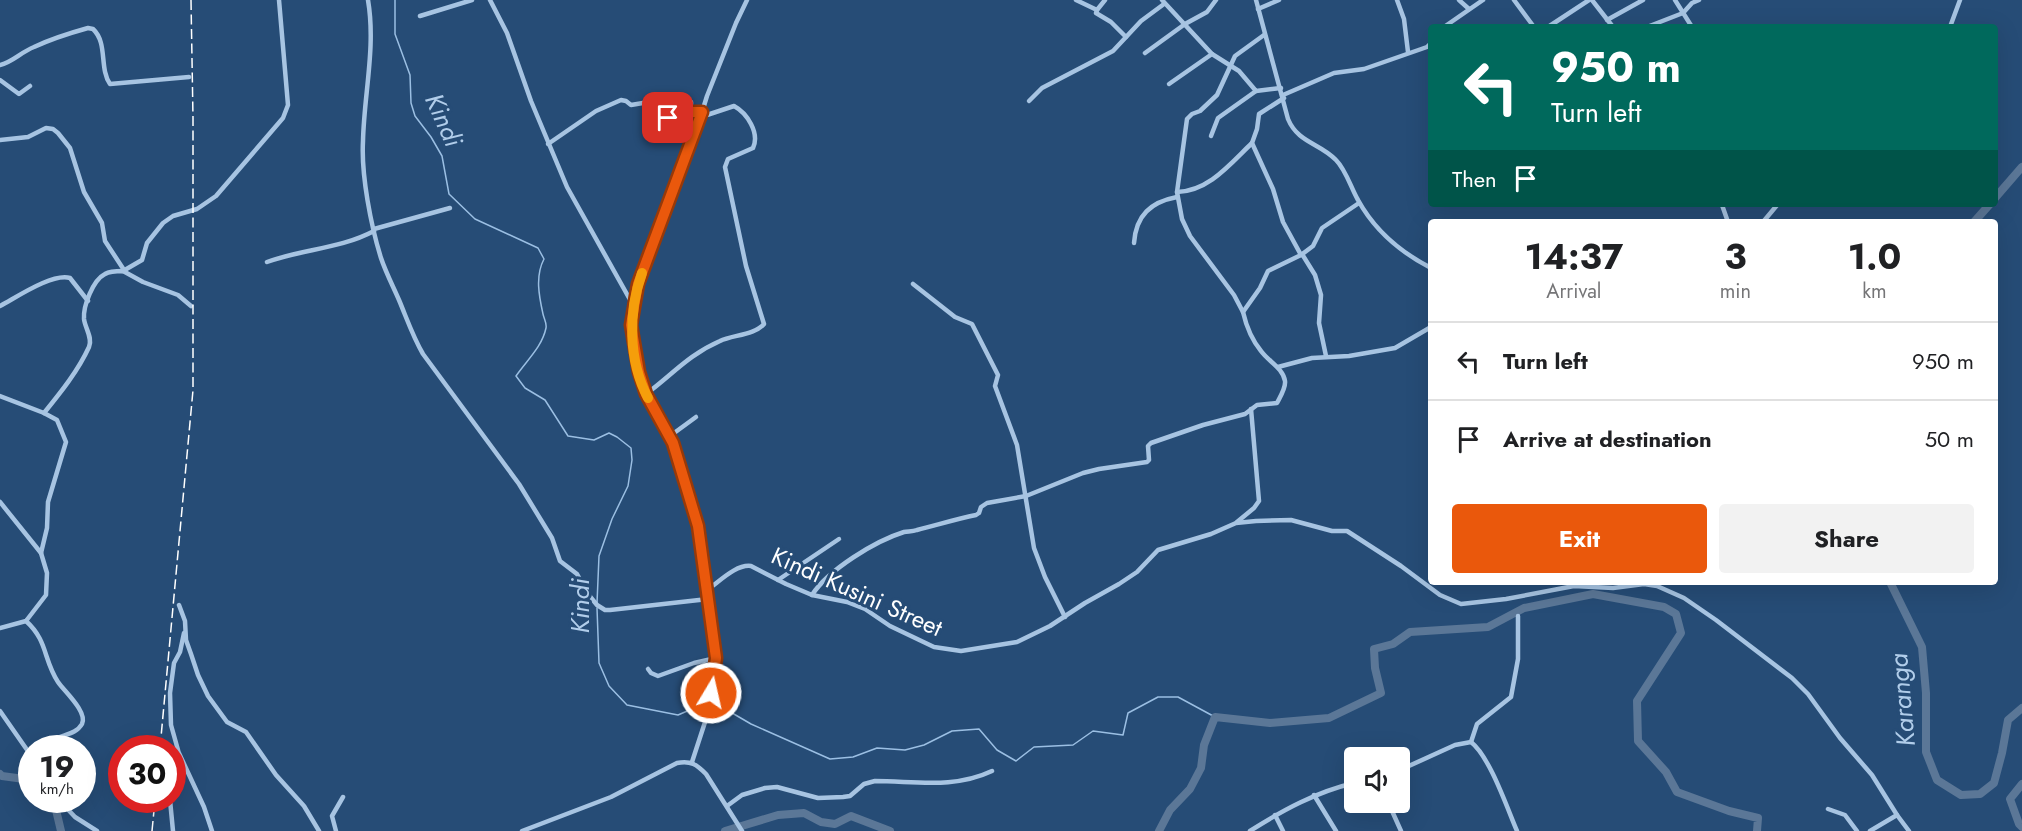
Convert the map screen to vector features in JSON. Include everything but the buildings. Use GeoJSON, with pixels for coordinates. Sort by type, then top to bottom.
{"type":"FeatureCollection","features":[{"type":"Feature","properties":{"kind":"street"},"geometry":{"type":"LineString","coordinates":[[44,413],[78,369],[89,345],[84,319],[95,284],[104,274],[124,270],[142,260],[147,243],[168,219],[197,209],[216,195],[283,118],[288,105],[279,0]]}},
{"type":"Feature","properties":{"kind":"street"},"geometry":{"type":"LineString","coordinates":[[368,0],[370,71],[363,156],[374,230],[385,270],[414,339],[519,484],[552,538],[560,561],[578,574],[588,594],[597,605],[610,610],[708,598]]}},
{"type":"Feature","properties":{"kind":"street"},"geometry":{"type":"LineString","coordinates":[[420,16],[472,0]]}},
{"type":"Feature","properties":{"kind":"street"},"geometry":{"type":"LineString","coordinates":[[490,0],[507,33],[548,144],[574,200],[633,306]]}},
{"type":"Feature","properties":{"kind":"street"},"geometry":{"type":"LineString","coordinates":[[692,762],[711,701],[716,658],[707,590],[698,526],[670,436],[646,394],[631,325],[638,284],[657,227],[747,0]]}},
{"type":"Feature","properties":{"kind":"street"},"geometry":{"type":"LineString","coordinates":[[1076,0],[1097,10],[1097,14],[1111,22],[1126,37]]}},
{"type":"Feature","properties":{"kind":"street"},"geometry":{"type":"LineString","coordinates":[[1097,10],[1105,0]]}},
{"type":"Feature","properties":{"kind":"street"},"geometry":{"type":"LineString","coordinates":[[1145,53],[1185,24],[1207,12],[1216,0]]}},
{"type":"Feature","properties":{"kind":"street"},"geometry":{"type":"LineString","coordinates":[[1256,0],[1288,119],[1294,132],[1338,162],[1359,203],[1387,239],[1428,266]]}},
{"type":"Feature","properties":{"kind":"street"},"geometry":{"type":"LineString","coordinates":[[1258,9],[1279,0]]}},
{"type":"Feature","properties":{"kind":"street"},"geometry":{"type":"LineString","coordinates":[[1397,0],[1404,20],[1408,52]]}},
{"type":"Feature","properties":{"kind":"street"},"geometry":{"type":"LineString","coordinates":[[1459,0],[1468,9]]}},
{"type":"Feature","properties":{"kind":"street"},"geometry":{"type":"LineString","coordinates":[[1448,24],[1483,0]]}},
{"type":"Feature","properties":{"kind":"street"},"geometry":{"type":"LineString","coordinates":[[1514,0],[1532,24]]}},
{"type":"Feature","properties":{"kind":"street"},"geometry":{"type":"LineString","coordinates":[[1553,24],[1591,0],[1610,24]]}},
{"type":"Feature","properties":{"kind":"street"},"geometry":{"type":"LineString","coordinates":[[1607,20],[1643,0]]}},
{"type":"Feature","properties":{"kind":"street"},"geometry":{"type":"LineString","coordinates":[[1675,0],[1690,24]]}},
{"type":"Feature","properties":{"kind":"street"},"geometry":{"type":"LineString","coordinates":[[1655,24],[1683,13],[1688,6],[1699,0]]}},
{"type":"Feature","properties":{"kind":"street"},"geometry":{"type":"LineString","coordinates":[[1951,24],[1960,0]]}},
{"type":"Feature","properties":{"kind":"street"},"geometry":{"type":"LineString","coordinates":[[1029,101],[1042,88],[1108,54],[1163,2],[1212,54],[1239,71],[1256,91]]}},
{"type":"Feature","properties":{"kind":"street"},"geometry":{"type":"LineString","coordinates":[[0,65],[12,62],[34,47],[60,36],[88,28],[93,29],[98,35],[110,84],[189,78]]}},
{"type":"Feature","properties":{"kind":"street"},"geometry":{"type":"LineString","coordinates":[[812,595],[841,567],[874,546],[902,533],[976,515],[987,503],[1026,496],[1083,473],[1111,466],[1147,462],[1149,460],[1148,446],[1151,443],[1203,425],[1239,417],[1257,405],[1277,403],[1285,382],[1278,367],[1259,348],[1234,295],[1185,226],[1177,195],[1186,119],[1200,111],[1217,95],[1229,65],[1240,51],[1264,35]]}},
{"type":"Feature","properties":{"kind":"street"},"geometry":{"type":"LineString","coordinates":[[1134,243],[1134,233],[1138,222],[1148,208],[1209,183],[1252,143],[1259,114],[1282,94],[1334,73],[1364,69],[1428,46]]}},
{"type":"Feature","properties":{"kind":"street"},"geometry":{"type":"LineString","coordinates":[[1169,84],[1212,54]]}},
{"type":"Feature","properties":{"kind":"street"},"geometry":{"type":"LineString","coordinates":[[0,80],[19,94],[30,86]]}},
{"type":"Feature","properties":{"kind":"street"},"geometry":{"type":"LineString","coordinates":[[1211,136],[1218,118],[1256,91],[1282,94]]}},
{"type":"Feature","properties":{"kind":"street"},"geometry":{"type":"LineString","coordinates":[[548,144],[596,111],[621,100],[631,105],[685,96],[691,102],[692,112]]}},
{"type":"Feature","properties":{"kind":"street"},"geometry":{"type":"LineString","coordinates":[[646,394],[695,353],[730,336],[759,329],[764,324],[746,266],[724,167],[728,159],[753,148],[756,141],[749,119],[734,106],[701,114],[692,112],[655,122]]}},
{"type":"Feature","properties":{"kind":"street"},"geometry":{"type":"LineString","coordinates":[[0,140],[28,137],[46,128],[58,133],[70,148],[84,192],[102,224],[105,241],[124,270],[143,282],[178,294],[191,306]]}},
{"type":"Feature","properties":{"kind":"street"},"geometry":{"type":"LineString","coordinates":[[1252,143],[1273,189],[1283,222],[1315,275],[1322,295],[1319,323],[1326,356]]}},
{"type":"Feature","properties":{"kind":"street"},"geometry":{"type":"LineString","coordinates":[[1243,312],[1255,297],[1268,271],[1302,254],[1315,244],[1322,228],[1359,203]]}},
{"type":"Feature","properties":{"kind":"street"},"geometry":{"type":"LineString","coordinates":[[1766,219],[1776,207]]}},
{"type":"Feature","properties":{"kind":"street"},"geometry":{"type":"LineString","coordinates":[[267,262],[280,257],[343,244],[374,230],[450,208]]}},
{"type":"Feature","properties":{"kind":"street"},"geometry":{"type":"LineString","coordinates":[[0,306],[47,282],[63,277],[70,278],[88,301]]}},
{"type":"Feature","properties":{"kind":"street"},"geometry":{"type":"LineString","coordinates":[[913,284],[955,316],[970,323],[998,375],[995,386],[1017,445],[1029,524],[1038,560],[1065,617]]}},
{"type":"Feature","properties":{"kind":"street"},"geometry":{"type":"LineString","coordinates":[[1278,367],[1312,357],[1349,356],[1395,348],[1428,329]]}},
{"type":"Feature","properties":{"kind":"street"},"geometry":{"type":"LineString","coordinates":[[0,396],[57,420],[66,442],[48,502],[41,553]]}},
{"type":"Feature","properties":{"kind":"street"},"geometry":{"type":"LineString","coordinates":[[1236,523],[1259,501],[1251,410]]}},
{"type":"Feature","properties":{"kind":"street"},"geometry":{"type":"LineString","coordinates":[[670,436],[696,417]]}},
{"type":"Feature","properties":{"kind":"street"},"geometry":{"type":"LineString","coordinates":[[0,501],[41,553],[47,573],[45,595],[27,621],[0,628]]}},
{"type":"Feature","properties":{"kind":"street","name":"Kindi Kusini Street"},"geometry":{"type":"LineString","coordinates":[[707,590],[746,565],[812,595],[847,602],[865,609],[890,626],[934,647],[950,651],[982,649],[1017,642],[1050,626],[1137,572],[1158,550],[1210,534],[1236,523],[1291,520],[1328,530],[1347,531],[1440,595],[1461,604],[1506,600],[1574,586],[1613,588],[1652,585],[1678,595],[1716,620],[1792,678],[1808,694],[1840,738],[1872,775],[1896,815],[1910,831]]}},
{"type":"Feature","properties":{"kind":"street"},"geometry":{"type":"LineString","coordinates":[[778,580],[839,539]]}},
{"type":"Feature","properties":{"kind":"street"},"geometry":{"type":"LineString","coordinates":[[179,605],[185,621],[186,640],[198,675],[217,710],[227,722],[246,732],[276,775],[304,806],[319,831]]}},
{"type":"Feature","properties":{"kind":"street"},"geometry":{"type":"LineString","coordinates":[[1471,742],[1473,730],[1477,724],[1511,698],[1518,659],[1518,616]]}},
{"type":"Feature","properties":{"kind":"street"},"geometry":{"type":"LineString","coordinates":[[27,621],[42,640],[48,665],[79,708],[83,718],[76,730],[62,735]]}},
{"type":"Feature","properties":{"kind":"street"},"geometry":{"type":"LineString","coordinates":[[174,735],[171,724],[170,693],[174,663],[183,642],[185,621]]}},
{"type":"Feature","properties":{"kind":"street"},"geometry":{"type":"LineString","coordinates":[[648,669],[658,676],[716,658]]}},
{"type":"Feature","properties":{"kind":"street"},"geometry":{"type":"LineString","coordinates":[[1,714],[18,738]]}},
{"type":"Feature","properties":{"kind":"street"},"geometry":{"type":"LineString","coordinates":[[1410,765],[1455,745],[1471,742]]}},
{"type":"Feature","properties":{"kind":"street"},"geometry":{"type":"LineString","coordinates":[[1471,742],[1488,764],[1517,831]]}},
{"type":"Feature","properties":{"kind":"street"},"geometry":{"type":"LineString","coordinates":[[522,831],[611,797],[677,764],[692,762],[706,774],[742,831]]}},
{"type":"Feature","properties":{"kind":"street"},"geometry":{"type":"LineString","coordinates":[[186,768],[212,831]]}},
{"type":"Feature","properties":{"kind":"street"},"geometry":{"type":"LineString","coordinates":[[727,806],[742,795],[765,788],[777,787],[818,798],[843,797],[850,796],[864,784],[875,781],[949,783],[965,781],[992,771]]}},
{"type":"Feature","properties":{"kind":"street"},"geometry":{"type":"LineString","coordinates":[[1250,831],[1314,795],[1344,786]]}},
{"type":"Feature","properties":{"kind":"street"},"geometry":{"type":"LineString","coordinates":[[1314,795],[1336,831]]}},
{"type":"Feature","properties":{"kind":"street"},"geometry":{"type":"LineString","coordinates":[[336,831],[332,816],[343,797]]}},
{"type":"Feature","properties":{"kind":"street"},"geometry":{"type":"LineString","coordinates":[[1828,809],[1845,815],[1857,831]]}},
{"type":"Feature","properties":{"kind":"street"},"geometry":{"type":"LineString","coordinates":[[71,813],[97,831]]}},
{"type":"Feature","properties":{"kind":"street"},"geometry":{"type":"LineString","coordinates":[[171,813],[173,831]]}},
{"type":"Feature","properties":{"kind":"street"},"geometry":{"type":"LineString","coordinates":[[1393,813],[1401,831]]}},
{"type":"Feature","properties":{"kind":"street"},"geometry":{"type":"LineString","coordinates":[[1275,815],[1283,831]]}},
{"type":"Feature","properties":{"kind":"street"},"geometry":{"type":"LineString","coordinates":[[1870,831],[1896,815]]}},
{"type":"Feature","properties":{"kind":"waterway","name":"Kindi"},"geometry":{"type":"LineString","coordinates":[[395,0],[395,34],[410,75],[411,103],[415,116],[442,156],[449,194],[475,219],[538,248],[544,259],[539,272],[539,286],[546,328],[538,347],[516,376],[525,388],[545,400],[568,436],[594,440],[609,433],[631,448],[632,460],[628,486],[612,519],[599,556],[597,603]]}},
{"type":"Feature","properties":{"kind":"waterway","name":"Karanga"},"geometry":{"type":"LineString","coordinates":[[1998,195],[2022,167]]}},
{"type":"Feature","properties":{"kind":"waterway","name":"Karanga"},"geometry":{"type":"LineString","coordinates":[[1977,219],[1987,207]]}},
{"type":"Feature","properties":{"kind":"waterway","name":"Karanga"},"geometry":{"type":"LineString","coordinates":[[1891,585],[1922,647],[1926,693],[1926,752],[1937,780],[1961,795],[1980,794],[1994,783],[2008,720],[2022,708]]}},
{"type":"Feature","properties":{"kind":"waterway"},"geometry":{"type":"LineString","coordinates":[[1159,831],[1170,810],[1190,789],[1201,768],[1204,745],[1215,717],[1270,723],[1329,718],[1381,693],[1375,668],[1374,649],[1393,644],[1410,632],[1488,627],[1524,608],[1593,594],[1664,607],[1676,614],[1681,633],[1637,701],[1638,741],[1666,772],[1677,792],[1729,811],[1758,818],[1757,831]]}},
{"type":"Feature","properties":{"kind":"waterway","name":"Kindi"},"geometry":{"type":"LineString","coordinates":[[597,608],[599,663],[609,686],[627,705],[678,715],[692,709],[706,707]]}},
{"type":"Feature","properties":{"kind":"waterway","name":"Kindi"},"geometry":{"type":"LineString","coordinates":[[710,708],[727,710],[751,724],[830,759],[853,757],[877,748],[905,750],[924,745],[952,731],[979,729],[997,750],[1016,761],[1034,747],[1073,745],[1093,731],[1123,735],[1128,713],[1158,697],[1178,697],[1215,717]]}},
{"type":"Feature","properties":{"kind":"waterway"},"geometry":{"type":"LineString","coordinates":[[0,774],[18,778]]}},
{"type":"Feature","properties":{"kind":"waterway","name":"Karanga"},"geometry":{"type":"LineString","coordinates":[[2022,784],[2010,799],[2022,827]]}},
{"type":"Feature","properties":{"kind":"waterway"},"geometry":{"type":"LineString","coordinates":[[57,813],[61,831]]}},
{"type":"Feature","properties":{"kind":"waterway"},"geometry":{"type":"LineString","coordinates":[[725,831],[778,815],[804,813],[821,822],[835,824],[851,816],[890,831]]}},
{"type":"Feature","properties":{"kind":"railway"},"geometry":{"type":"LineString","coordinates":[[161,735],[193,390],[191,0]]}},
{"type":"Feature","properties":{"kind":"railway"},"geometry":{"type":"LineString","coordinates":[[152,831],[154,813]]}},
{"type":"Feature","properties":{"kind":"slow traffic"},"geometry":{"type":"LineString","coordinates":[[642,273],[633,306],[631,325],[639,372],[648,398]]}},
{"type":"Feature","properties":{"kind":"route"},"geometry":{"type":"LineString","coordinates":[[668,118],[702,112],[694,138],[657,227],[638,284],[631,325],[639,372],[646,394],[673,443],[698,526],[716,658],[711,693]]}}]}
